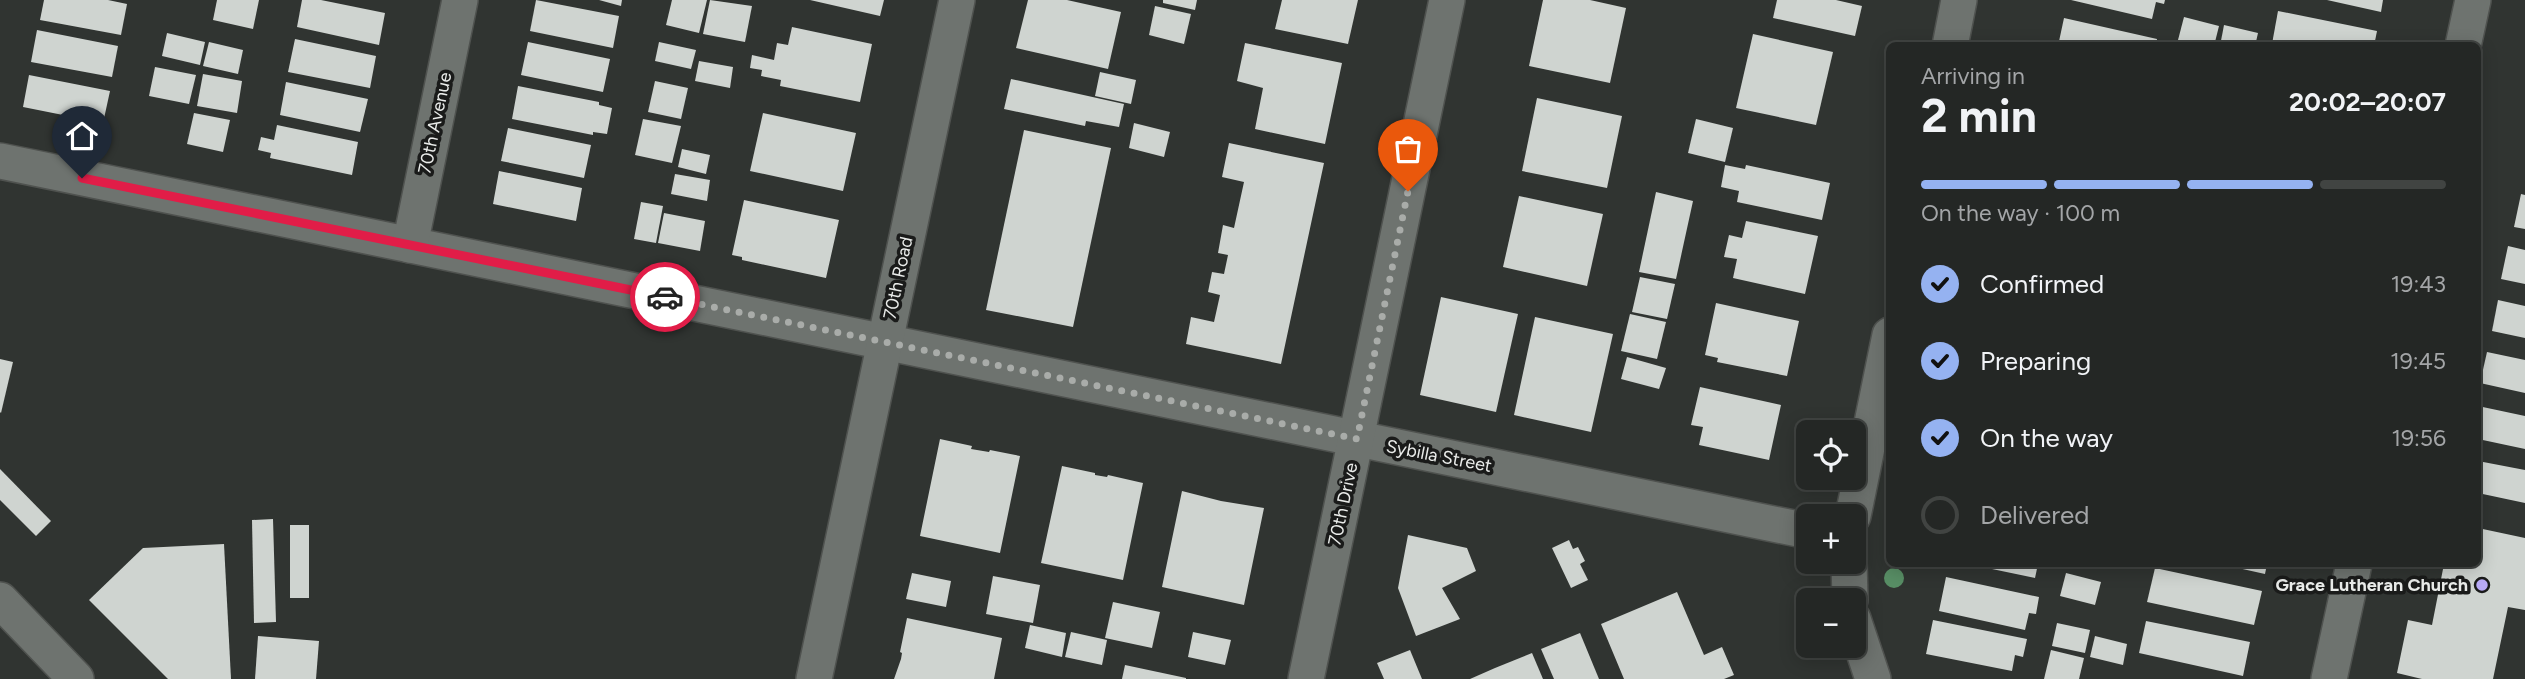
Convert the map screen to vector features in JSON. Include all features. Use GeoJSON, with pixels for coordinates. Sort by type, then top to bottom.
{"type":"FeatureCollection","features":[{"type":"Feature","properties":{"kind":"street","name":"70th Avenue"},"geometry":{"type":"LineString","coordinates":[[410,245],[460,0]]}},
{"type":"Feature","properties":{"kind":"street","name":"70th Road"},"geometry":{"type":"LineString","coordinates":[[814,679],[957,0]]}},
{"type":"Feature","properties":{"kind":"street","name":"70th Drive"},"geometry":{"type":"LineString","coordinates":[[1306,679],[1447,0]]}},
{"type":"Feature","properties":{"kind":"street"},"geometry":{"type":"LineString","coordinates":[[1951,42],[1959,0]]}},
{"type":"Feature","properties":{"kind":"street"},"geometry":{"type":"LineString","coordinates":[[2464,42],[2473,0]]}},
{"type":"Feature","properties":{"kind":"street","name":"Sybilla Street"},"geometry":{"type":"LineString","coordinates":[[0,161],[1796,529]]}},
{"type":"Feature","properties":{"kind":"street"},"geometry":{"type":"LineString","coordinates":[[1855,504],[1886,355]]}},
{"type":"Feature","properties":{"kind":"street"},"geometry":{"type":"LineString","coordinates":[[2329,679],[2353,567]]}},
{"type":"Feature","properties":{"kind":"street"},"geometry":{"type":"LineString","coordinates":[[0,600],[76,679]]}},
{"type":"Feature","properties":{"kind":"street"},"geometry":{"type":"LineString","coordinates":[[1866,658],[1873,679]]}},
{"type":"Feature","properties":{"kind":"building"},"geometry":{"type":"Polygon","coordinates":[[[44,0],[108,0],[127,4],[121,35],[40,20],[44,0]]]}},
{"type":"Feature","properties":{"kind":"building"},"geometry":{"type":"Polygon","coordinates":[[[217,0],[259,0],[253,29],[213,20],[217,0]]]}},
{"type":"Feature","properties":{"kind":"building"},"geometry":{"type":"Polygon","coordinates":[[[302,0],[321,0],[385,13],[379,45],[297,27],[302,0]]]}},
{"type":"Feature","properties":{"kind":"building"},"geometry":{"type":"Polygon","coordinates":[[[536,0],[619,16],[613,48],[530,31],[536,0]]]}},
{"type":"Feature","properties":{"kind":"building"},"geometry":{"type":"Polygon","coordinates":[[[599,0],[622,0],[621,6],[599,0]]]}},
{"type":"Feature","properties":{"kind":"building"},"geometry":{"type":"Polygon","coordinates":[[[672,0],[707,0],[699,33],[666,25],[672,0]]]}},
{"type":"Feature","properties":{"kind":"building"},"geometry":{"type":"Polygon","coordinates":[[[710,0],[752,6],[745,42],[703,34],[710,0]]]}},
{"type":"Feature","properties":{"kind":"building"},"geometry":{"type":"Polygon","coordinates":[[[810,0],[884,0],[880,16],[810,0]]]}},
{"type":"Feature","properties":{"kind":"building"},"geometry":{"type":"Polygon","coordinates":[[[1028,0],[1067,0],[1121,12],[1108,69],[1016,48],[1028,0]]]}},
{"type":"Feature","properties":{"kind":"building"},"geometry":{"type":"Polygon","coordinates":[[[1163,0],[1197,0],[1195,10],[1163,3],[1163,0]]]}},
{"type":"Feature","properties":{"kind":"building"},"geometry":{"type":"Polygon","coordinates":[[[1282,0],[1358,0],[1348,44],[1275,29],[1282,0]]]}},
{"type":"Feature","properties":{"kind":"building"},"geometry":{"type":"Polygon","coordinates":[[[1543,0],[1590,0],[1626,8],[1610,83],[1529,66],[1543,0]]]}},
{"type":"Feature","properties":{"kind":"building"},"geometry":{"type":"Polygon","coordinates":[[[1777,0],[1836,0],[1862,6],[1855,36],[1773,18],[1777,0]]]}},
{"type":"Feature","properties":{"kind":"building"},"geometry":{"type":"Polygon","coordinates":[[[2071,0],[2165,0],[2164,4],[2156,2],[2152,19],[2071,0]]]}},
{"type":"Feature","properties":{"kind":"building"},"geometry":{"type":"Polygon","coordinates":[[[2327,0],[2383,0],[2381,12],[2327,0]]]}},
{"type":"Feature","properties":{"kind":"building"},"geometry":{"type":"Polygon","coordinates":[[[1155,6],[1191,14],[1184,44],[1149,35],[1155,6]]]}},
{"type":"Feature","properties":{"kind":"building"},"geometry":{"type":"Polygon","coordinates":[[[2278,11],[2377,31],[2375,42],[2272,42],[2278,11]]]}},
{"type":"Feature","properties":{"kind":"building"},"geometry":{"type":"Polygon","coordinates":[[[2184,17],[2219,26],[2215,42],[2178,40],[2184,17]]]}},
{"type":"Feature","properties":{"kind":"building"},"geometry":{"type":"Polygon","coordinates":[[[2064,18],[2157,39],[2157,42],[2059,42],[2064,18]]]}},
{"type":"Feature","properties":{"kind":"building"},"geometry":{"type":"Polygon","coordinates":[[[2224,25],[2258,33],[2256,42],[2221,42],[2224,25]]]}},
{"type":"Feature","properties":{"kind":"building"},"geometry":{"type":"Polygon","coordinates":[[[792,27],[872,44],[860,102],[780,86],[781,80],[761,76],[762,70],[750,68],[752,55],[774,60],[777,43],[788,45],[792,27]]]}},
{"type":"Feature","properties":{"kind":"building"},"geometry":{"type":"Polygon","coordinates":[[[37,30],[118,46],[112,77],[31,62],[37,30]]]}},
{"type":"Feature","properties":{"kind":"building"},"geometry":{"type":"Polygon","coordinates":[[[167,33],[205,42],[200,65],[162,56],[167,33]]]}},
{"type":"Feature","properties":{"kind":"building"},"geometry":{"type":"Polygon","coordinates":[[[1753,34],[1833,52],[1816,125],[1736,108],[1753,34]]]}},
{"type":"Feature","properties":{"kind":"building"},"geometry":{"type":"Polygon","coordinates":[[[295,39],[376,56],[370,88],[288,72],[295,39]]]}},
{"type":"Feature","properties":{"kind":"building"},"geometry":{"type":"Polygon","coordinates":[[[209,42],[243,50],[238,74],[203,66],[209,42]]]}},
{"type":"Feature","properties":{"kind":"building"},"geometry":{"type":"Polygon","coordinates":[[[528,42],[610,59],[603,92],[521,75],[528,42]]]}},
{"type":"Feature","properties":{"kind":"building"},"geometry":{"type":"Polygon","coordinates":[[[659,42],[696,50],[691,69],[655,61],[659,42]]]}},
{"type":"Feature","properties":{"kind":"building"},"geometry":{"type":"Polygon","coordinates":[[[1245,43],[1342,63],[1325,144],[1255,129],[1263,88],[1237,81],[1245,43]]]}},
{"type":"Feature","properties":{"kind":"building"},"geometry":{"type":"Polygon","coordinates":[[[699,61],[733,67],[730,88],[695,81],[699,61]]]}},
{"type":"Feature","properties":{"kind":"building"},"geometry":{"type":"Polygon","coordinates":[[[155,67],[196,75],[189,104],[149,96],[155,67]]]}},
{"type":"Feature","properties":{"kind":"building"},"geometry":{"type":"Polygon","coordinates":[[[1100,72],[1136,80],[1131,104],[1095,96],[1100,72]]]}},
{"type":"Feature","properties":{"kind":"building"},"geometry":{"type":"Polygon","coordinates":[[[203,74],[242,81],[237,113],[197,106],[203,74]]]}},
{"type":"Feature","properties":{"kind":"building"},"geometry":{"type":"Polygon","coordinates":[[[29,75],[110,91],[103,123],[23,107],[29,75]]]}},
{"type":"Feature","properties":{"kind":"building"},"geometry":{"type":"Polygon","coordinates":[[[1011,79],[1124,104],[1119,127],[1086,121],[1085,126],[1004,109],[1011,79]]]}},
{"type":"Feature","properties":{"kind":"building"},"geometry":{"type":"Polygon","coordinates":[[[655,81],[688,88],[681,119],[648,112],[655,81]]]}},
{"type":"Feature","properties":{"kind":"building"},"geometry":{"type":"Polygon","coordinates":[[[286,82],[368,99],[360,132],[280,115],[286,82]]]}},
{"type":"Feature","properties":{"kind":"building"},"geometry":{"type":"Polygon","coordinates":[[[518,86],[599,102],[599,105],[612,108],[607,134],[593,132],[593,135],[512,119],[518,86]]]}},
{"type":"Feature","properties":{"kind":"building"},"geometry":{"type":"Polygon","coordinates":[[[1537,98],[1622,116],[1607,188],[1522,171],[1537,98]]]}},
{"type":"Feature","properties":{"kind":"building"},"geometry":{"type":"Polygon","coordinates":[[[194,113],[230,120],[223,152],[187,144],[194,113]]]}},
{"type":"Feature","properties":{"kind":"building"},"geometry":{"type":"Polygon","coordinates":[[[763,113],[856,133],[843,191],[750,171],[763,113]]]}},
{"type":"Feature","properties":{"kind":"building"},"geometry":{"type":"Polygon","coordinates":[[[643,119],[681,126],[672,163],[635,155],[643,119]]]}},
{"type":"Feature","properties":{"kind":"building"},"geometry":{"type":"Polygon","coordinates":[[[1696,119],[1733,128],[1725,162],[1688,153],[1696,119]]]}},
{"type":"Feature","properties":{"kind":"building"},"geometry":{"type":"Polygon","coordinates":[[[1134,123],[1170,132],[1164,157],[1129,148],[1134,123]]]}},
{"type":"Feature","properties":{"kind":"building"},"geometry":{"type":"Polygon","coordinates":[[[277,125],[358,142],[352,175],[270,158],[271,153],[258,150],[261,137],[274,140],[277,125]]]}},
{"type":"Feature","properties":{"kind":"building"},"geometry":{"type":"Polygon","coordinates":[[[508,128],[591,145],[584,178],[501,161],[508,128]]]}},
{"type":"Feature","properties":{"kind":"building"},"geometry":{"type":"Polygon","coordinates":[[[1024,130],[1111,148],[1073,327],[986,310],[1024,130]]]}},
{"type":"Feature","properties":{"kind":"building"},"geometry":{"type":"Polygon","coordinates":[[[1229,143],[1324,163],[1281,364],[1186,344],[1191,317],[1214,322],[1220,295],[1208,292],[1212,272],[1224,274],[1228,255],[1218,253],[1223,225],[1234,228],[1244,182],[1222,177],[1229,143]]]}},
{"type":"Feature","properties":{"kind":"building"},"geometry":{"type":"Polygon","coordinates":[[[682,149],[710,155],[706,174],[678,167],[682,149]]]}},
{"type":"Feature","properties":{"kind":"building"},"geometry":{"type":"Polygon","coordinates":[[[1725,165],[1745,169],[1746,165],[1830,183],[1822,220],[1737,202],[1739,191],[1721,187],[1725,165]]]}},
{"type":"Feature","properties":{"kind":"building"},"geometry":{"type":"Polygon","coordinates":[[[499,171],[582,188],[576,221],[493,204],[499,171]]]}},
{"type":"Feature","properties":{"kind":"building"},"geometry":{"type":"Polygon","coordinates":[[[675,174],[710,180],[707,201],[671,194],[675,174]]]}},
{"type":"Feature","properties":{"kind":"building"},"geometry":{"type":"Polygon","coordinates":[[[1656,192],[1693,201],[1676,279],[1639,272],[1656,192]]]}},
{"type":"Feature","properties":{"kind":"building"},"geometry":{"type":"Polygon","coordinates":[[[2521,194],[2525,195],[2525,229],[2514,227],[2521,194]]]}},
{"type":"Feature","properties":{"kind":"building"},"geometry":{"type":"Polygon","coordinates":[[[1519,196],[1603,214],[1587,286],[1503,267],[1519,196]]]}},
{"type":"Feature","properties":{"kind":"building"},"geometry":{"type":"Polygon","coordinates":[[[744,200],[839,220],[826,278],[742,260],[742,257],[732,255],[744,200]]]}},
{"type":"Feature","properties":{"kind":"building"},"geometry":{"type":"Polygon","coordinates":[[[641,202],[663,206],[656,243],[634,239],[641,202]]]}},
{"type":"Feature","properties":{"kind":"building"},"geometry":{"type":"Polygon","coordinates":[[[664,213],[705,221],[700,251],[658,243],[664,213]]]}},
{"type":"Feature","properties":{"kind":"building"},"geometry":{"type":"Polygon","coordinates":[[[1746,221],[1818,236],[1805,294],[1733,278],[1737,259],[1724,257],[1729,235],[1742,238],[1746,221]]]}},
{"type":"Feature","properties":{"kind":"building"},"geometry":{"type":"Polygon","coordinates":[[[2508,246],[2525,250],[2525,284],[2501,279],[2508,246]]]}},
{"type":"Feature","properties":{"kind":"building"},"geometry":{"type":"Polygon","coordinates":[[[1640,277],[1675,284],[1667,319],[1632,312],[1640,277]]]}},
{"type":"Feature","properties":{"kind":"building"},"geometry":{"type":"Polygon","coordinates":[[[1441,297],[1518,314],[1496,412],[1420,395],[1441,297]]]}},
{"type":"Feature","properties":{"kind":"building"},"geometry":{"type":"Polygon","coordinates":[[[2498,300],[2525,306],[2525,338],[2492,331],[2498,300]]]}},
{"type":"Feature","properties":{"kind":"building"},"geometry":{"type":"Polygon","coordinates":[[[1716,303],[1799,321],[1787,376],[1717,362],[1718,358],[1705,355],[1716,303]]]}},
{"type":"Feature","properties":{"kind":"building"},"geometry":{"type":"Polygon","coordinates":[[[1630,314],[1666,322],[1657,359],[1621,351],[1630,314]]]}},
{"type":"Feature","properties":{"kind":"building"},"geometry":{"type":"Polygon","coordinates":[[[1535,317],[1613,334],[1591,432],[1514,415],[1535,317]]]}},
{"type":"Feature","properties":{"kind":"building"},"geometry":{"type":"Polygon","coordinates":[[[2487,352],[2525,360],[2525,393],[2481,383],[2487,352]]]}},
{"type":"Feature","properties":{"kind":"building"},"geometry":{"type":"Polygon","coordinates":[[[1627,357],[1666,368],[1659,389],[1621,379],[1627,357]]]}},
{"type":"Feature","properties":{"kind":"building"},"geometry":{"type":"Polygon","coordinates":[[[0,359],[13,362],[1,413],[0,412],[0,359]]]}},
{"type":"Feature","properties":{"kind":"building"},"geometry":{"type":"Polygon","coordinates":[[[1700,387],[1781,405],[1769,460],[1699,445],[1703,427],[1691,425],[1700,387]]]}},
{"type":"Feature","properties":{"kind":"building"},"geometry":{"type":"Polygon","coordinates":[[[2481,407],[2525,416],[2525,449],[2481,440],[2481,407]]]}},
{"type":"Feature","properties":{"kind":"building"},"geometry":{"type":"Polygon","coordinates":[[[940,439],[972,446],[971,449],[1020,456],[1000,553],[920,536],[940,439]]]}},
{"type":"Feature","properties":{"kind":"building"},"geometry":{"type":"Polygon","coordinates":[[[2481,462],[2525,470],[2525,503],[2481,494],[2481,462]]]}},
{"type":"Feature","properties":{"kind":"building"},"geometry":{"type":"Polygon","coordinates":[[[1062,466],[1143,483],[1123,580],[1041,563],[1062,466]]]}},
{"type":"Feature","properties":{"kind":"building"},"geometry":{"type":"Polygon","coordinates":[[[0,469],[51,521],[36,536],[0,500],[0,469]]]}},
{"type":"Feature","properties":{"kind":"building"},"geometry":{"type":"Polygon","coordinates":[[[1182,491],[1264,508],[1244,605],[1162,587],[1182,491]]]}},
{"type":"Feature","properties":{"kind":"building"},"geometry":{"type":"Polygon","coordinates":[[[273,519],[276,622],[254,623],[252,520],[273,519]]]}},
{"type":"Feature","properties":{"kind":"building"},"geometry":{"type":"Polygon","coordinates":[[[290,525],[309,525],[309,598],[290,598],[290,525]]]}},
{"type":"Feature","properties":{"kind":"building","name":"Grace Lutheran Church"},"geometry":{"type":"Polygon","coordinates":[[[2481,529],[2525,538],[2525,610],[2508,607],[2493,679],[2422,679],[2397,673],[2408,620],[2432,625],[2443,567],[2481,567],[2481,529]]]}},
{"type":"Feature","properties":{"kind":"building"},"geometry":{"type":"Polygon","coordinates":[[[1408,535],[1467,548],[1476,571],[1442,588],[1460,619],[1416,636],[1398,588],[1408,535]]]}},
{"type":"Feature","properties":{"kind":"building"},"geometry":{"type":"Polygon","coordinates":[[[1569,540],[1573,549],[1578,547],[1585,561],[1580,564],[1588,580],[1571,588],[1552,548],[1569,540]]]}},
{"type":"Feature","properties":{"kind":"building"},"geometry":{"type":"Polygon","coordinates":[[[224,544],[231,679],[168,679],[89,600],[143,548],[224,544]]]}},
{"type":"Feature","properties":{"kind":"building"},"geometry":{"type":"Polygon","coordinates":[[[1982,567],[2037,567],[2035,578],[1982,567]]]}},
{"type":"Feature","properties":{"kind":"building"},"geometry":{"type":"Polygon","coordinates":[[[2234,567],[2266,567],[2265,574],[2234,567]]]}},
{"type":"Feature","properties":{"kind":"building"},"geometry":{"type":"Polygon","coordinates":[[[2155,568],[2262,591],[2254,625],[2147,602],[2155,568]]]}},
{"type":"Feature","properties":{"kind":"building"},"geometry":{"type":"Polygon","coordinates":[[[912,573],[951,581],[946,607],[906,599],[912,573]]]}},
{"type":"Feature","properties":{"kind":"building"},"geometry":{"type":"Polygon","coordinates":[[[2066,573],[2101,582],[2095,605],[2060,596],[2066,573]]]}},
{"type":"Feature","properties":{"kind":"building"},"geometry":{"type":"Polygon","coordinates":[[[993,576],[1040,585],[1033,623],[986,614],[993,576]]]}},
{"type":"Feature","properties":{"kind":"building"},"geometry":{"type":"Polygon","coordinates":[[[1946,577],[2039,597],[2036,614],[2029,613],[2025,630],[1939,611],[1946,577]]]}},
{"type":"Feature","properties":{"kind":"building"},"geometry":{"type":"Polygon","coordinates":[[[1677,592],[1704,655],[1722,647],[1734,675],[1724,679],[1624,679],[1601,624],[1677,592]]]}},
{"type":"Feature","properties":{"kind":"building"},"geometry":{"type":"Polygon","coordinates":[[[1113,602],[1160,612],[1152,648],[1105,638],[1113,602]]]}},
{"type":"Feature","properties":{"kind":"building"},"geometry":{"type":"Polygon","coordinates":[[[907,618],[1002,638],[994,679],[894,679],[901,659],[907,618]]]}},
{"type":"Feature","properties":{"kind":"building"},"geometry":{"type":"Polygon","coordinates":[[[1933,620],[2027,639],[2023,657],[2015,655],[2012,671],[1926,654],[1933,620]]]}},
{"type":"Feature","properties":{"kind":"building"},"geometry":{"type":"Polygon","coordinates":[[[2146,621],[2250,642],[2243,676],[2139,653],[2146,621]]]}},
{"type":"Feature","properties":{"kind":"building"},"geometry":{"type":"Polygon","coordinates":[[[2057,623],[2090,630],[2085,653],[2052,646],[2057,623]]]}},
{"type":"Feature","properties":{"kind":"building"},"geometry":{"type":"Polygon","coordinates":[[[1030,625],[1066,633],[1062,657],[1025,648],[1030,625]]]}},
{"type":"Feature","properties":{"kind":"building"},"geometry":{"type":"Polygon","coordinates":[[[1071,632],[1107,640],[1102,665],[1065,657],[1071,632]]]}},
{"type":"Feature","properties":{"kind":"building"},"geometry":{"type":"Polygon","coordinates":[[[1193,632],[1231,640],[1225,665],[1188,657],[1193,632]]]}},
{"type":"Feature","properties":{"kind":"building"},"geometry":{"type":"Polygon","coordinates":[[[1580,633],[1599,679],[1554,679],[1541,649],[1580,633]]]}},
{"type":"Feature","properties":{"kind":"building"},"geometry":{"type":"Polygon","coordinates":[[[258,636],[319,641],[316,679],[255,679],[258,636]]]}},
{"type":"Feature","properties":{"kind":"building"},"geometry":{"type":"Polygon","coordinates":[[[2095,636],[2127,644],[2123,665],[2090,657],[2095,636]]]}},
{"type":"Feature","properties":{"kind":"building"},"geometry":{"type":"Polygon","coordinates":[[[1410,650],[1422,679],[1384,679],[1377,663],[1410,650]]]}},
{"type":"Feature","properties":{"kind":"building"},"geometry":{"type":"Polygon","coordinates":[[[2051,650],[2084,658],[2079,679],[2044,679],[2051,650]]]}},
{"type":"Feature","properties":{"kind":"building"},"geometry":{"type":"Polygon","coordinates":[[[1532,653],[1543,679],[1470,679],[1495,668],[1532,653]]]}},
{"type":"Feature","properties":{"kind":"building"},"geometry":{"type":"Polygon","coordinates":[[[1125,665],[1186,678],[1186,679],[1122,679],[1125,665]]]}},
{"type":"Feature","properties":{"kind":"way so far"},"geometry":{"type":"LineString","coordinates":[[665,297],[1357,439],[1408,191]]}},
{"type":"Feature","properties":{"kind":"place","name":"Grace Lutheran Church"},"geometry":{"type":"Point","coordinates":[2482,585]}},
{"type":"Feature","properties":{"kind":"route"},"geometry":{"type":"LineString","coordinates":[[82,178],[665,297]]}}]}
